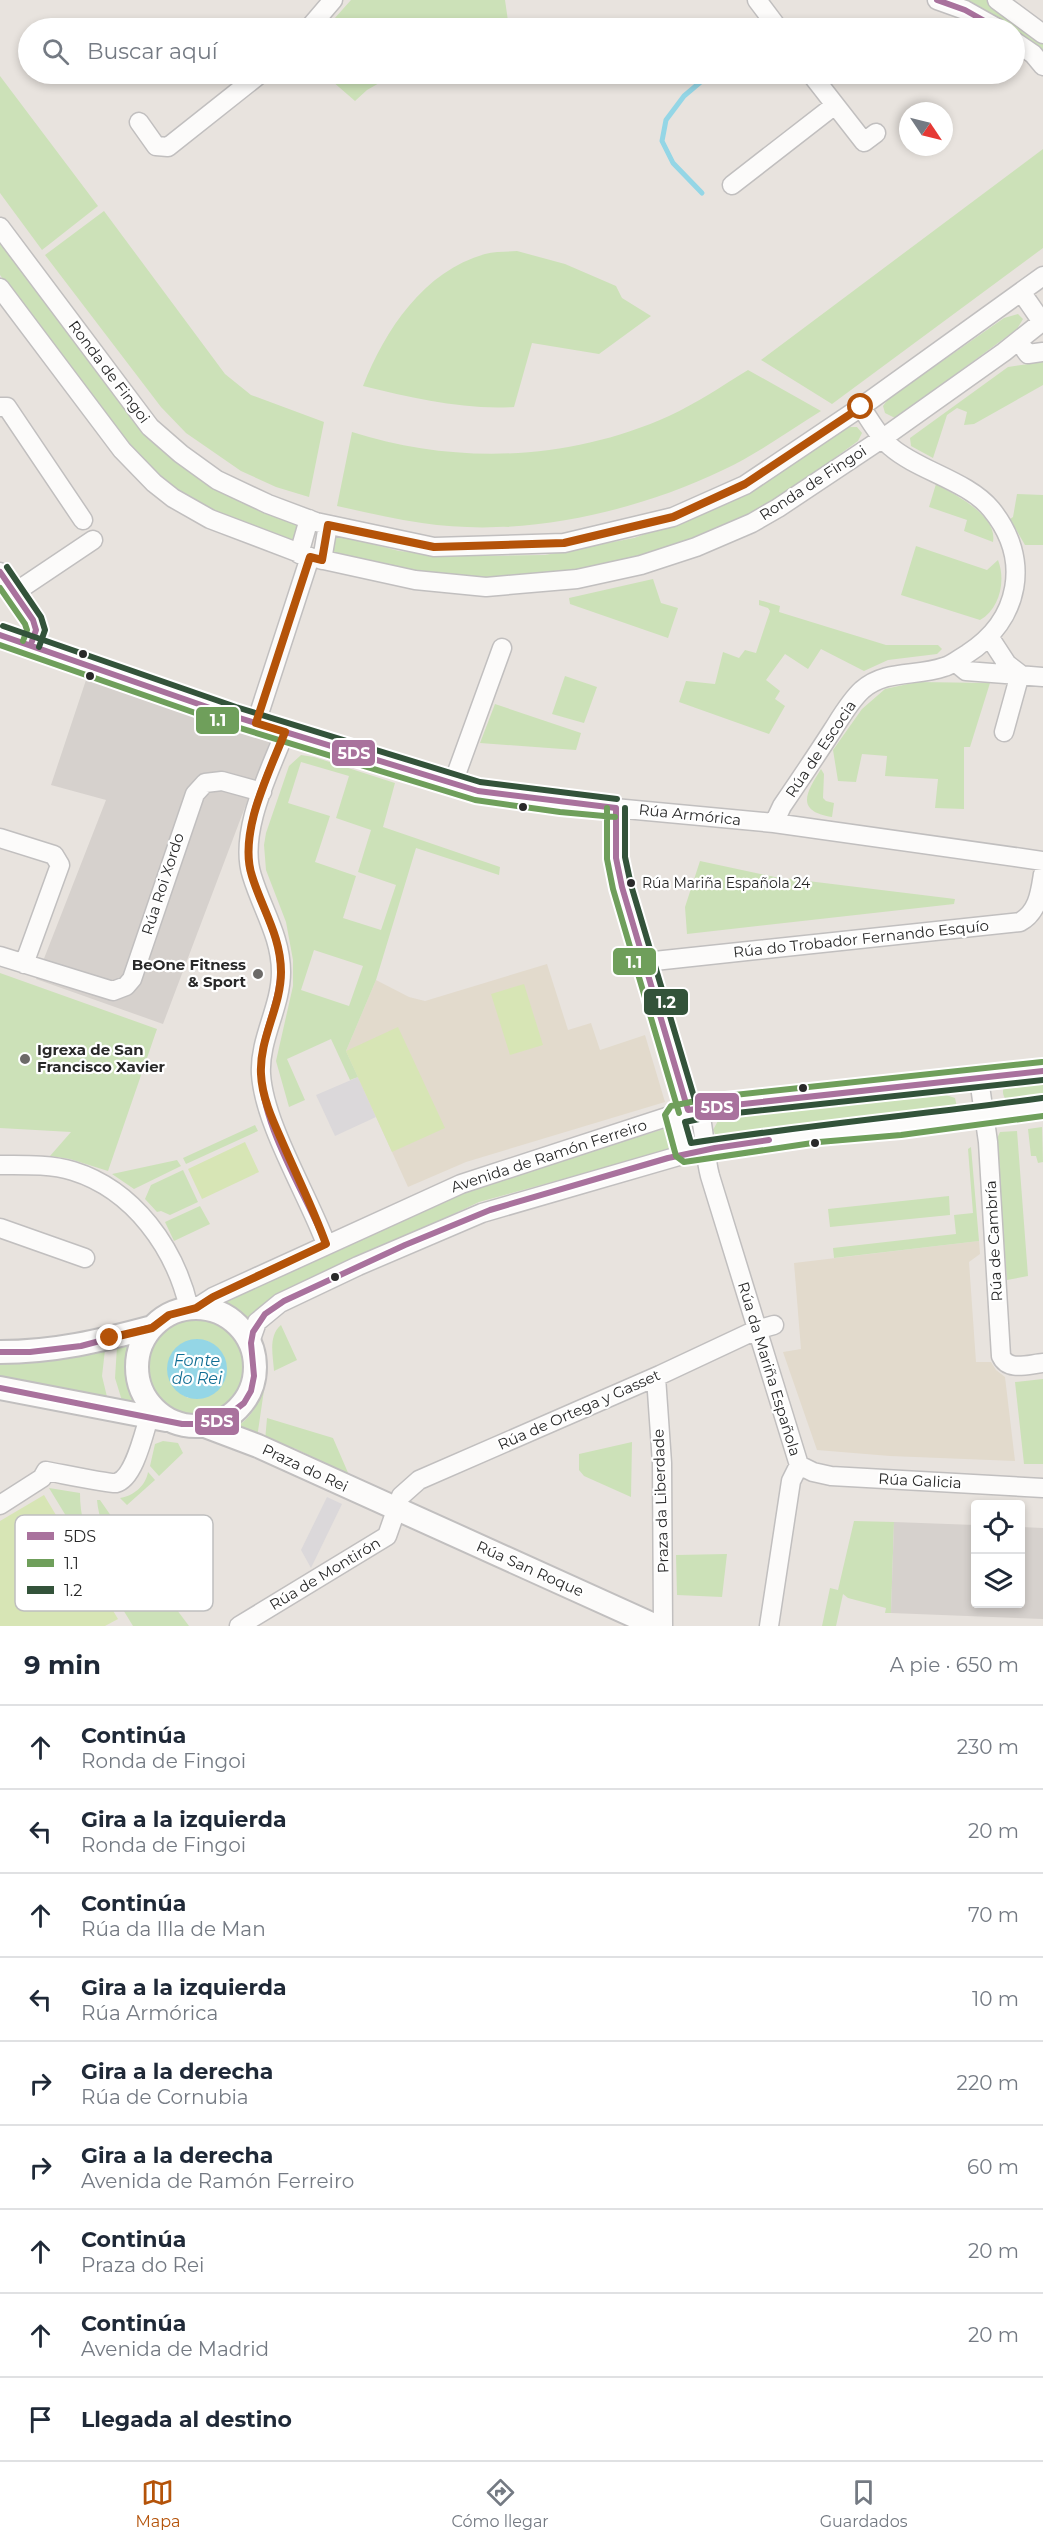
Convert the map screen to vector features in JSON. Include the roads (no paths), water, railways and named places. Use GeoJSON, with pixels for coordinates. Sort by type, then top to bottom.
{"type":"FeatureCollection","features":[{"type":"Feature","properties":{"kind":"street"},"geometry":{"type":"LineString","coordinates":[[318,18],[333,0]]}},
{"type":"Feature","properties":{"kind":"street"},"geometry":{"type":"LineString","coordinates":[[757,0],[770,18]]}},
{"type":"Feature","properties":{"kind":"street"},"geometry":{"type":"LineString","coordinates":[[936,0],[965,10],[979,18]]}},
{"type":"Feature","properties":{"kind":"street"},"geometry":{"type":"LineString","coordinates":[[997,0],[1021,18]]}},
{"type":"Feature","properties":{"kind":"street"},"geometry":{"type":"LineString","coordinates":[[1025,21],[1043,34]]}},
{"type":"Feature","properties":{"kind":"street"},"geometry":{"type":"LineString","coordinates":[[1025,49],[1043,66]]}},
{"type":"Feature","properties":{"kind":"street"},"geometry":{"type":"LineString","coordinates":[[139,122],[156,146],[168,147],[247,84]]}},
{"type":"Feature","properties":{"kind":"street"},"geometry":{"type":"LineString","coordinates":[[819,84],[864,142],[876,133]]}},
{"type":"Feature","properties":{"kind":"street"},"geometry":{"type":"LineString","coordinates":[[732,185],[835,105]]}},
{"type":"Feature","properties":{"kind":"street","name":"Ronda de Fingoi"},"geometry":{"type":"LineString","coordinates":[[0,227],[150,427],[181,454],[217,480],[268,504],[328,525],[434,547],[564,543],[673,517],[745,484],[861,407],[1043,276]]}},
{"type":"Feature","properties":{"kind":"street","name":"Ronda de Fingoi"},"geometry":{"type":"LineString","coordinates":[[0,288],[122,450],[154,483],[210,519],[310,557],[414,580],[486,587],[577,579],[641,566],[696,547],[752,523],[883,438],[1004,352],[1042,321],[1022,293]]}},
{"type":"Feature","properties":{"kind":"street"},"geometry":{"type":"LineString","coordinates":[[1024,350],[1028,354],[1043,352]]}},
{"type":"Feature","properties":{"kind":"street"},"geometry":{"type":"LineString","coordinates":[[0,406],[7,407],[83,520]]}},
{"type":"Feature","properties":{"kind":"street","name":"Ronda de Fingoi"},"geometry":{"type":"LineString","coordinates":[[861,407],[883,438]]}},
{"type":"Feature","properties":{"kind":"street","name":"Rúa de Escocia"},"geometry":{"type":"LineString","coordinates":[[774,823],[782,806],[862,690],[885,676],[943,668],[990,638],[1005,617],[1016,582],[1014,556],[1006,533],[990,508],[960,486],[899,453],[883,438]]}},
{"type":"Feature","properties":{"kind":"street"},"geometry":{"type":"LineString","coordinates":[[309,519],[310,557]]}},
{"type":"Feature","properties":{"kind":"street"},"geometry":{"type":"LineString","coordinates":[[256,723],[310,557],[328,525]]}},
{"type":"Feature","properties":{"kind":"street"},"geometry":{"type":"LineString","coordinates":[[14,593],[93,540]]}},
{"type":"Feature","properties":{"kind":"street"},"geometry":{"type":"LineString","coordinates":[[0,572],[33,620],[36,630],[31,644]]}},
{"type":"Feature","properties":{"kind":"street","name":"Rúa Armórica"},"geometry":{"type":"LineString","coordinates":[[0,635],[256,723],[490,793],[561,803],[774,823],[1043,861]]}},
{"type":"Feature","properties":{"kind":"street"},"geometry":{"type":"LineString","coordinates":[[990,638],[1007,664],[1020,674]]}},
{"type":"Feature","properties":{"kind":"street"},"geometry":{"type":"LineString","coordinates":[[453,783],[502,648]]}},
{"type":"Feature","properties":{"kind":"street"},"geometry":{"type":"LineString","coordinates":[[955,662],[966,671],[1043,676]]}},
{"type":"Feature","properties":{"kind":"street"},"geometry":{"type":"LineString","coordinates":[[1004,732],[1020,674]]}},
{"type":"Feature","properties":{"kind":"street"},"geometry":{"type":"LineString","coordinates":[[285,732],[250,827],[248,856],[251,876],[277,938],[281,972],[274,1011],[262,1048],[261,1075],[267,1104],[326,1244]]}},
{"type":"Feature","properties":{"kind":"street","name":"Rúa Roi Xordo"},"geometry":{"type":"LineString","coordinates":[[0,956],[113,991],[126,986],[132,979],[195,794],[205,783],[222,782],[262,792]]}},
{"type":"Feature","properties":{"kind":"street"},"geometry":{"type":"LineString","coordinates":[[616,808],[616,858],[622,887],[687,1111],[684,1153]]}},
{"type":"Feature","properties":{"kind":"street"},"geometry":{"type":"LineString","coordinates":[[0,838],[54,855],[60,865],[24,964]]}},
{"type":"Feature","properties":{"kind":"street","name":"Rúa do Trobador Fernando Esquío"},"geometry":{"type":"LineString","coordinates":[[645,962],[1020,922],[1032,915],[1035,909],[1043,873]]}},
{"type":"Feature","properties":{"kind":"street","name":"Avenida de Ramón Ferreiro"},"geometry":{"type":"LineString","coordinates":[[192,1308],[326,1244],[460,1184],[687,1111],[1043,1071]]}},
{"type":"Feature","properties":{"kind":"street","name":"Rúa de Cambría"},"geometry":{"type":"LineString","coordinates":[[979,1079],[988,1142],[1001,1356],[1006,1364],[1014,1366],[1043,1363]]}},
{"type":"Feature","properties":{"kind":"street"},"geometry":{"type":"LineString","coordinates":[[250,1342],[257,1322],[280,1303],[455,1224],[482,1213],[684,1153],[818,1132],[900,1126],[1043,1107]]}},
{"type":"Feature","properties":{"kind":"street"},"geometry":{"type":"LineString","coordinates":[[687,1111],[704,1130],[703,1149]]}},
{"type":"Feature","properties":{"kind":"street","name":"Rúa da Mariña Española"},"geometry":{"type":"LineString","coordinates":[[703,1149],[756,1330],[799,1465],[791,1481],[769,1626]]}},
{"type":"Feature","properties":{"kind":"street"},"geometry":{"type":"LineString","coordinates":[[0,1165],[72,1170],[98,1181],[132,1204],[158,1235],[192,1308]]}},
{"type":"Feature","properties":{"kind":"street"},"geometry":{"type":"LineString","coordinates":[[0,1228],[85,1258]]}},
{"type":"Feature","properties":{"kind":"street"},"geometry":{"type":"LineString","coordinates":[[0,1505],[42,1478],[46,1471],[115,1483],[129,1473],[156,1415],[137,1379],[137,1360],[142,1343],[152,1328],[169,1315],[192,1308],[213,1310],[228,1317],[241,1328],[250,1342],[255,1360],[254,1378],[248,1395],[237,1410],[222,1421],[205,1426]]}},
{"type":"Feature","properties":{"kind":"street","name":"Rúa de Ortega y Gasset"},"geometry":{"type":"LineString","coordinates":[[400,1511],[405,1490],[418,1480],[656,1377],[756,1330],[774,1325]]}},
{"type":"Feature","properties":{"kind":"street"},"geometry":{"type":"LineString","coordinates":[[0,1352],[30,1352],[81,1346],[152,1328]]}},
{"type":"Feature","properties":{"kind":"street","name":"Praza da Liberdade"},"geometry":{"type":"LineString","coordinates":[[656,1377],[662,1462],[663,1626]]}},
{"type":"Feature","properties":{"kind":"street","name":"Praza do Rei"},"geometry":{"type":"LineString","coordinates":[[0,1388],[156,1415],[186,1426],[205,1426],[258,1446],[400,1511]]}},
{"type":"Feature","properties":{"kind":"street","name":"Rúa Galicia"},"geometry":{"type":"LineString","coordinates":[[799,1465],[813,1472],[831,1476],[1043,1488]]}},
{"type":"Feature","properties":{"kind":"street","name":"Rúa de Montirón"},"geometry":{"type":"LineString","coordinates":[[239,1626],[387,1536],[400,1511]]}},
{"type":"Feature","properties":{"kind":"street","name":"Rúa San Roque"},"geometry":{"type":"LineString","coordinates":[[400,1511],[656,1626]]}},
{"type":"Feature","properties":{"kind":"water","name":"Fonte do Rei"},"geometry":{"type":"Polygon","coordinates":[[[197,1339],[214,1344],[222,1352],[227,1369],[222,1386],[214,1394],[197,1399],[180,1394],[172,1386],[167,1369],[172,1352],[180,1344],[197,1339]]]}},
{"type":"Feature","properties":{"kind":"waterway"},"geometry":{"type":"LineString","coordinates":[[698,84],[684,96],[666,120],[662,141],[673,163],[702,193]]}},
{"type":"Feature","properties":{"kind":"place","name":"Rúa Mariña Española 24"},"geometry":{"type":"Point","coordinates":[631,883]}},
{"type":"Feature","properties":{"kind":"place","name":"BeOne Fitness & Sport"},"geometry":{"type":"Point","coordinates":[258,974]}},
{"type":"Feature","properties":{"kind":"place","name":"Igrexa de San Francisco Xavier"},"geometry":{"type":"Point","coordinates":[25,1059]}}]}
